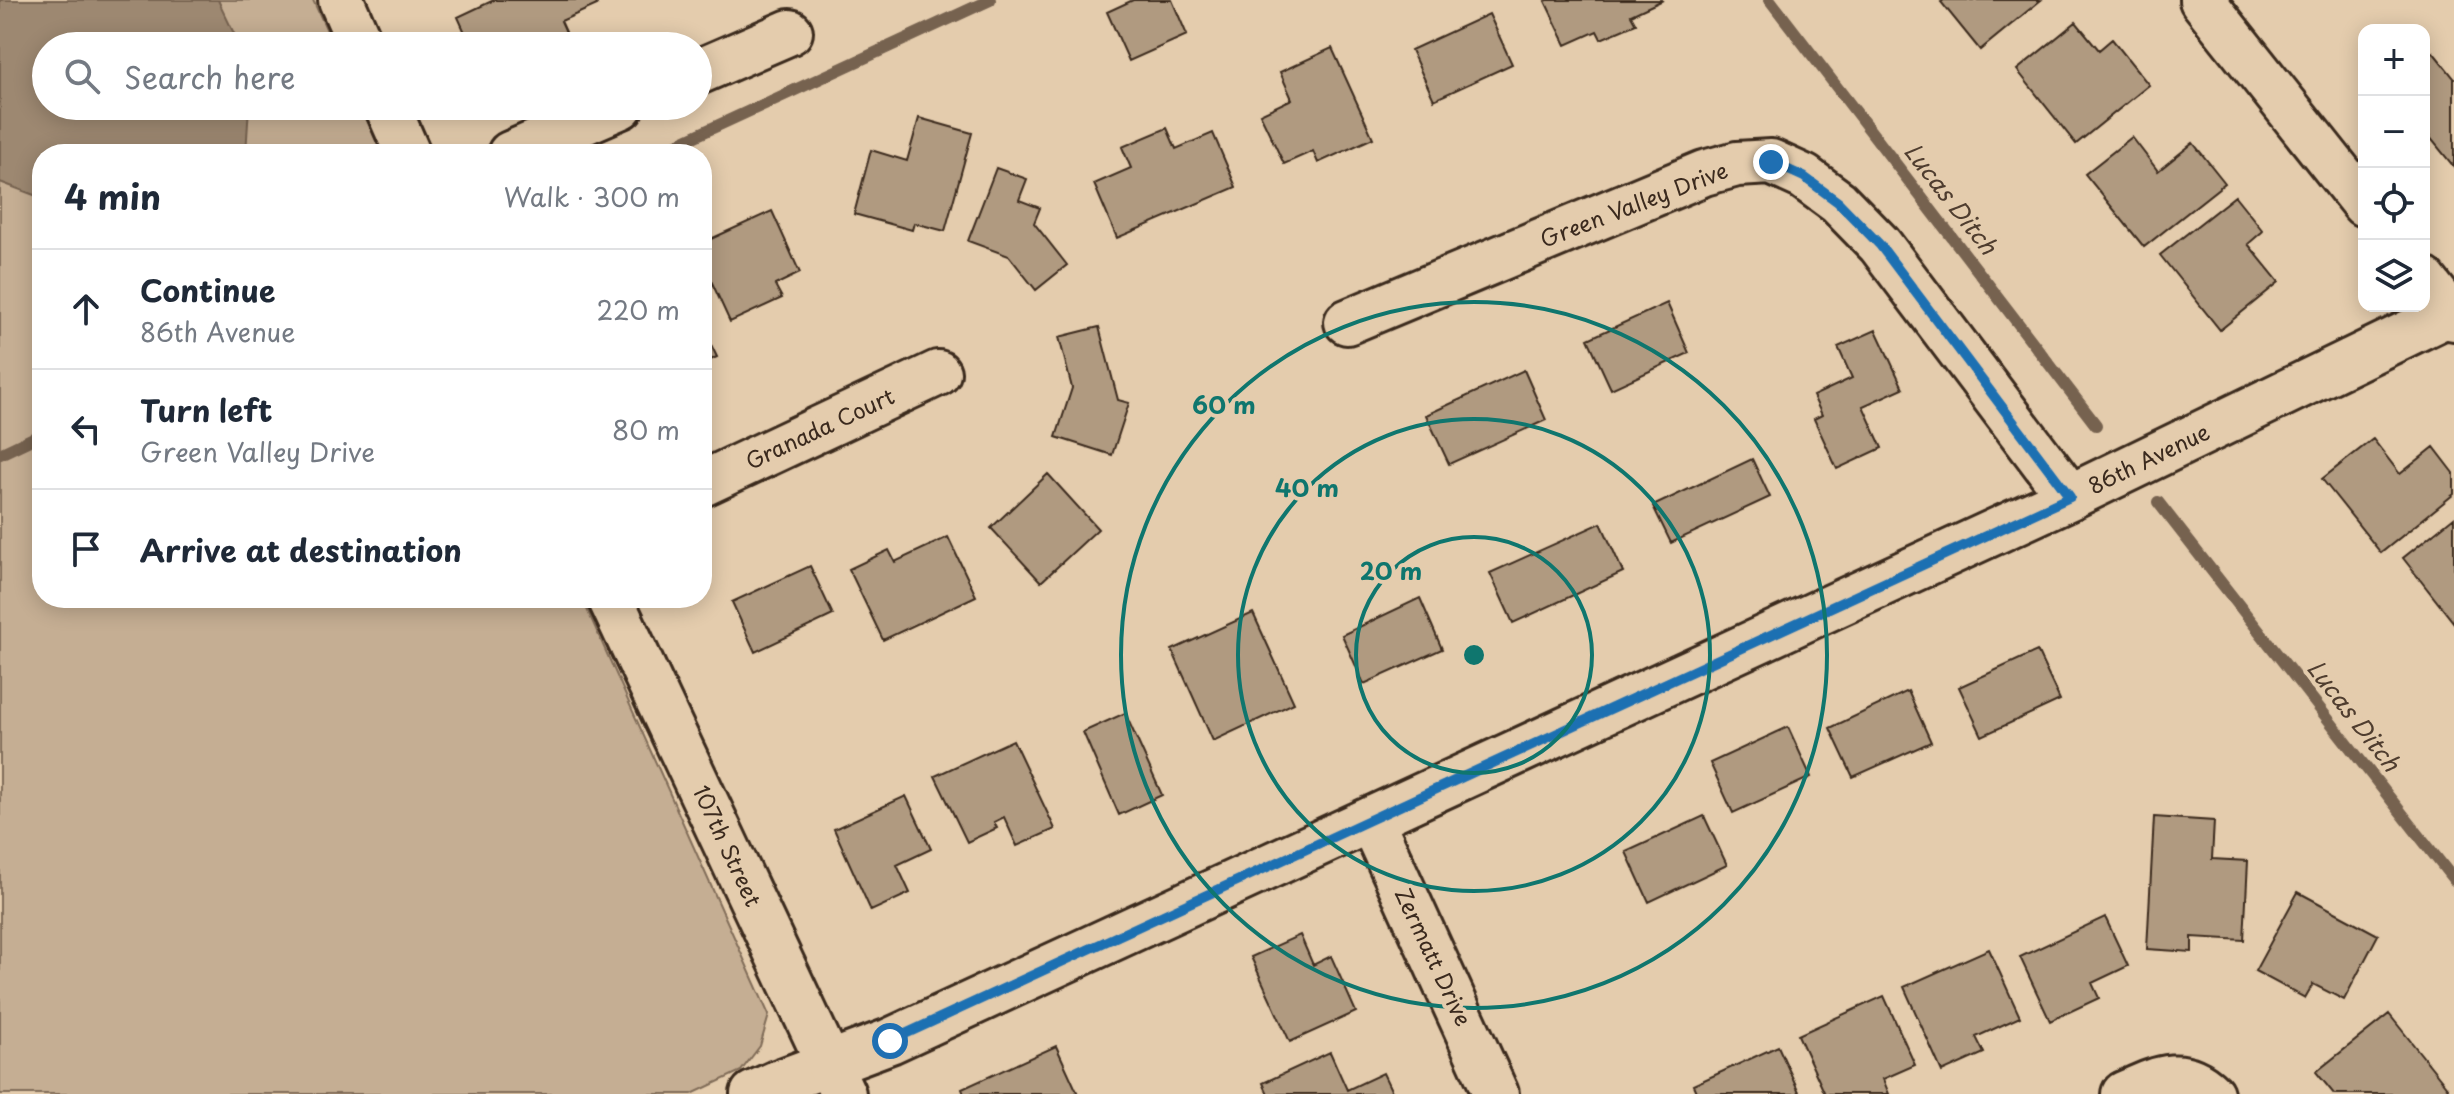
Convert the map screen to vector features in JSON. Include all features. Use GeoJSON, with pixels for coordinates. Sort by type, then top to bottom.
{"type":"FeatureCollection","features":[{"type":"Feature","properties":{"kind":"street"},"geometry":{"type":"LineString","coordinates":[[341,0],[355,32]]}},
{"type":"Feature","properties":{"kind":"street"},"geometry":{"type":"LineString","coordinates":[[2202,0],[2358,196]]}},
{"type":"Feature","properties":{"kind":"street"},"geometry":{"type":"LineString","coordinates":[[712,66],[790,32]]}},
{"type":"Feature","properties":{"kind":"street"},"geometry":{"type":"LineString","coordinates":[[393,120],[404,144]]}},
{"type":"Feature","properties":{"kind":"street"},"geometry":{"type":"LineString","coordinates":[[533,144],[589,120]]}},
{"type":"Feature","properties":{"kind":"street","name":"Green Valley Drive"},"geometry":{"type":"LineString","coordinates":[[1347,322],[1704,173],[1737,164],[1771,162],[1816,185],[1838,202],[1880,245],[2070,497]]}},
{"type":"Feature","properties":{"kind":"street","name":"86th Avenue"},"geometry":{"type":"LineString","coordinates":[[753,1094],[836,1078],[890,1041],[2070,497],[2446,306]]}},
{"type":"Feature","properties":{"kind":"street","name":"Granada Court"},"geometry":{"type":"LineString","coordinates":[[712,479],[938,373]]}},
{"type":"Feature","properties":{"kind":"street","name":"107th Street"},"geometry":{"type":"LineString","coordinates":[[615,608],[836,1078]]}},
{"type":"Feature","properties":{"kind":"street","name":"Zermatt Drive"},"geometry":{"type":"LineString","coordinates":[[1371,820],[1496,1094]]}},
{"type":"Feature","properties":{"kind":"street"},"geometry":{"type":"LineString","coordinates":[[2124,1094],[2168,1077],[2186,1078],[2202,1085],[2211,1094]]}},
{"type":"Feature","properties":{"kind":"shaded area"},"geometry":{"type":"Polygon","coordinates":[[[0,0],[313,0],[328,32],[32,32],[32,120],[367,120],[378,144],[32,144],[32,608],[586,608],[769,1015],[760,1046],[741,1071],[692,1094],[0,1094],[0,0]]]}},
{"type":"Feature","properties":{"kind":"shaded area"},"geometry":{"type":"Polygon","coordinates":[[[0,0],[218,0],[233,32],[32,32],[32,120],[248,120],[247,144],[32,144],[32,194],[0,182],[0,0]]]}},
{"type":"Feature","properties":{"kind":"building"},"geometry":{"type":"Polygon","coordinates":[[[494,0],[595,0],[597,5],[561,21],[566,32],[465,32],[458,17],[494,0]]]}},
{"type":"Feature","properties":{"kind":"building"},"geometry":{"type":"Polygon","coordinates":[[[1133,0],[1172,0],[1187,35],[1129,61],[1107,12],[1133,0]]]}},
{"type":"Feature","properties":{"kind":"building"},"geometry":{"type":"Polygon","coordinates":[[[1663,0],[1631,15],[1636,24],[1601,39],[1597,31],[1566,45],[1545,1],[1663,0]]]}},
{"type":"Feature","properties":{"kind":"building"},"geometry":{"type":"Polygon","coordinates":[[[2041,0],[1980,50],[1941,2],[2041,0]]]}},
{"type":"Feature","properties":{"kind":"building"},"geometry":{"type":"Polygon","coordinates":[[[1489,14],[1512,64],[1434,100],[1411,50],[1489,14]]]}},
{"type":"Feature","properties":{"kind":"building"},"geometry":{"type":"Polygon","coordinates":[[[2076,22],[2099,50],[2112,39],[2149,85],[2076,144],[2017,70],[2076,22]]]}},
{"type":"Feature","properties":{"kind":"building"},"geometry":{"type":"Polygon","coordinates":[[[1332,48],[1373,138],[1318,163],[1313,151],[1284,164],[1260,114],[1292,99],[1280,72],[1332,48]]]}},
{"type":"Feature","properties":{"kind":"building"},"geometry":{"type":"Polygon","coordinates":[[[2433,52],[2454,78],[2454,167],[2430,137],[2430,54],[2433,52]]]}},
{"type":"Feature","properties":{"kind":"building"},"geometry":{"type":"Polygon","coordinates":[[[919,118],[972,133],[945,231],[914,223],[912,230],[854,214],[871,150],[907,161],[919,118]]]}},
{"type":"Feature","properties":{"kind":"building"},"geometry":{"type":"Polygon","coordinates":[[[1167,128],[1176,149],[1213,133],[1236,187],[1117,238],[1094,184],[1131,168],[1122,147],[1167,128]]]}},
{"type":"Feature","properties":{"kind":"building"},"geometry":{"type":"Polygon","coordinates":[[[2132,137],[2158,171],[2193,143],[2225,183],[2144,247],[2085,174],[2132,137]]]}},
{"type":"Feature","properties":{"kind":"building"},"geometry":{"type":"Polygon","coordinates":[[[996,168],[1027,179],[1019,200],[1040,208],[1034,223],[1067,265],[1036,290],[1009,256],[968,241],[996,168]]]}},
{"type":"Feature","properties":{"kind":"building"},"geometry":{"type":"Polygon","coordinates":[[[2235,196],[2263,231],[2248,244],[2279,282],[2220,330],[2160,255],[2235,196]]]}},
{"type":"Feature","properties":{"kind":"building"},"geometry":{"type":"Polygon","coordinates":[[[772,211],[800,273],[775,285],[782,298],[730,322],[712,283],[712,238],[772,211]]]}},
{"type":"Feature","properties":{"kind":"building"},"geometry":{"type":"Polygon","coordinates":[[[1667,303],[1689,353],[1611,389],[1588,339],[1667,303]]]}},
{"type":"Feature","properties":{"kind":"building"},"geometry":{"type":"Polygon","coordinates":[[[1099,327],[1118,400],[1129,403],[1112,455],[1056,437],[1072,388],[1059,337],[1099,327]]]}},
{"type":"Feature","properties":{"kind":"building"},"geometry":{"type":"Polygon","coordinates":[[[1876,330],[1903,388],[1863,406],[1882,448],[1837,469],[1814,419],[1822,415],[1813,396],[1852,378],[1838,347],[1876,330]]]}},
{"type":"Feature","properties":{"kind":"building"},"geometry":{"type":"Polygon","coordinates":[[[1524,370],[1546,420],[1449,464],[1426,415],[1524,370]]]}},
{"type":"Feature","properties":{"kind":"building"},"geometry":{"type":"Polygon","coordinates":[[[2373,439],[2400,474],[2434,447],[2454,473],[2454,494],[2381,553],[2322,479],[2373,439]]]}},
{"type":"Feature","properties":{"kind":"building"},"geometry":{"type":"Polygon","coordinates":[[[1752,459],[1770,497],[1671,543],[1653,506],[1752,459]]]}},
{"type":"Feature","properties":{"kind":"building"},"geometry":{"type":"Polygon","coordinates":[[[1048,474],[1098,529],[1041,582],[991,528],[1048,474]]]}},
{"type":"Feature","properties":{"kind":"building"},"geometry":{"type":"Polygon","coordinates":[[[2454,517],[2454,623],[2403,558],[2454,517]]]}},
{"type":"Feature","properties":{"kind":"building"},"geometry":{"type":"Polygon","coordinates":[[[1601,523],[1623,572],[1513,623],[1490,573],[1601,523]]]}},
{"type":"Feature","properties":{"kind":"building"},"geometry":{"type":"Polygon","coordinates":[[[948,537],[976,596],[883,640],[849,569],[889,550],[895,562],[948,537]]]}},
{"type":"Feature","properties":{"kind":"building"},"geometry":{"type":"Polygon","coordinates":[[[810,566],[833,615],[755,652],[732,602],[810,566]]]}},
{"type":"Feature","properties":{"kind":"building"},"geometry":{"type":"Polygon","coordinates":[[[1420,598],[1442,649],[1364,684],[1342,635],[1420,598]]]}},
{"type":"Feature","properties":{"kind":"building"},"geometry":{"type":"Polygon","coordinates":[[[1253,613],[1294,703],[1213,741],[1172,650],[1253,613]]]}},
{"type":"Feature","properties":{"kind":"building"},"geometry":{"type":"Polygon","coordinates":[[[2037,651],[2060,700],[1982,736],[1959,687],[2037,651]]]}},
{"type":"Feature","properties":{"kind":"building"},"geometry":{"type":"Polygon","coordinates":[[[1908,691],[1931,742],[1853,777],[1830,728],[1908,691]]]}},
{"type":"Feature","properties":{"kind":"building"},"geometry":{"type":"Polygon","coordinates":[[[1125,713],[1162,795],[1119,815],[1083,732],[1125,713]]]}},
{"type":"Feature","properties":{"kind":"building"},"geometry":{"type":"Polygon","coordinates":[[[1788,727],[1811,777],[1733,813],[1710,763],[1788,727]]]}},
{"type":"Feature","properties":{"kind":"building"},"geometry":{"type":"Polygon","coordinates":[[[1013,740],[1055,829],[1017,846],[1004,817],[994,822],[997,828],[967,842],[935,776],[1013,740]]]}},
{"type":"Feature","properties":{"kind":"building"},"geometry":{"type":"Polygon","coordinates":[[[906,796],[931,849],[897,865],[910,893],[871,911],[834,829],[906,796]]]}},
{"type":"Feature","properties":{"kind":"building"},"geometry":{"type":"Polygon","coordinates":[[[1704,816],[1727,865],[1649,902],[1626,852],[1704,816]]]}},
{"type":"Feature","properties":{"kind":"building"},"geometry":{"type":"Polygon","coordinates":[[[2154,817],[2214,821],[2212,859],[2248,861],[2244,940],[2192,937],[2192,952],[2147,949],[2154,817]]]}},
{"type":"Feature","properties":{"kind":"building"},"geometry":{"type":"Polygon","coordinates":[[[2298,892],[2378,935],[2344,1000],[2313,984],[2305,998],[2255,971],[2298,892]]]}},
{"type":"Feature","properties":{"kind":"building"},"geometry":{"type":"Polygon","coordinates":[[[2105,917],[2128,966],[2092,983],[2099,998],[2050,1021],[2020,957],[2105,917]]]}},
{"type":"Feature","properties":{"kind":"building"},"geometry":{"type":"Polygon","coordinates":[[[1300,935],[1313,965],[1331,956],[1356,1012],[1290,1042],[1251,957],[1300,935]]]}},
{"type":"Feature","properties":{"kind":"building"},"geometry":{"type":"Polygon","coordinates":[[[1989,949],[2020,1017],[1976,1037],[1984,1053],[1942,1072],[1904,987],[1989,949]]]}},
{"type":"Feature","properties":{"kind":"building"},"geometry":{"type":"Polygon","coordinates":[[[1884,996],[1915,1065],[1883,1079],[1889,1094],[1825,1094],[1798,1035],[1884,996]]]}},
{"type":"Feature","properties":{"kind":"building"},"geometry":{"type":"Polygon","coordinates":[[[2389,1014],[2448,1088],[2440,1094],[2334,1094],[2316,1072],[2389,1014]]]}},
{"type":"Feature","properties":{"kind":"building"},"geometry":{"type":"Polygon","coordinates":[[[1056,1046],[1078,1094],[964,1094],[962,1089],[1056,1046]]]}},
{"type":"Feature","properties":{"kind":"building"},"geometry":{"type":"Polygon","coordinates":[[[1778,1046],[1800,1094],[1697,1094],[1693,1085],[1778,1046]]]}},
{"type":"Feature","properties":{"kind":"building"},"geometry":{"type":"Polygon","coordinates":[[[1330,1052],[1347,1090],[1383,1073],[1393,1094],[1268,1094],[1263,1083],[1330,1052]]]}},
{"type":"Feature","properties":{"kind":"waterway","name":"Lucas Ditch"},"geometry":{"type":"LineString","coordinates":[[678,144],[990,0]]}},
{"type":"Feature","properties":{"kind":"waterway","name":"Lucas Ditch"},"geometry":{"type":"LineString","coordinates":[[1770,0],[2096,425]]}},
{"type":"Feature","properties":{"kind":"waterway","name":"Lucas Ditch"},"geometry":{"type":"LineString","coordinates":[[0,454],[32,439]]}},
{"type":"Feature","properties":{"kind":"waterway","name":"Lucas Ditch"},"geometry":{"type":"LineString","coordinates":[[2158,502],[2454,880]]}},
{"type":"Feature","properties":{"kind":"route"},"geometry":{"type":"LineString","coordinates":[[890,1041],[2070,497],[1880,245],[1838,202],[1804,177],[1771,162]]}}]}
